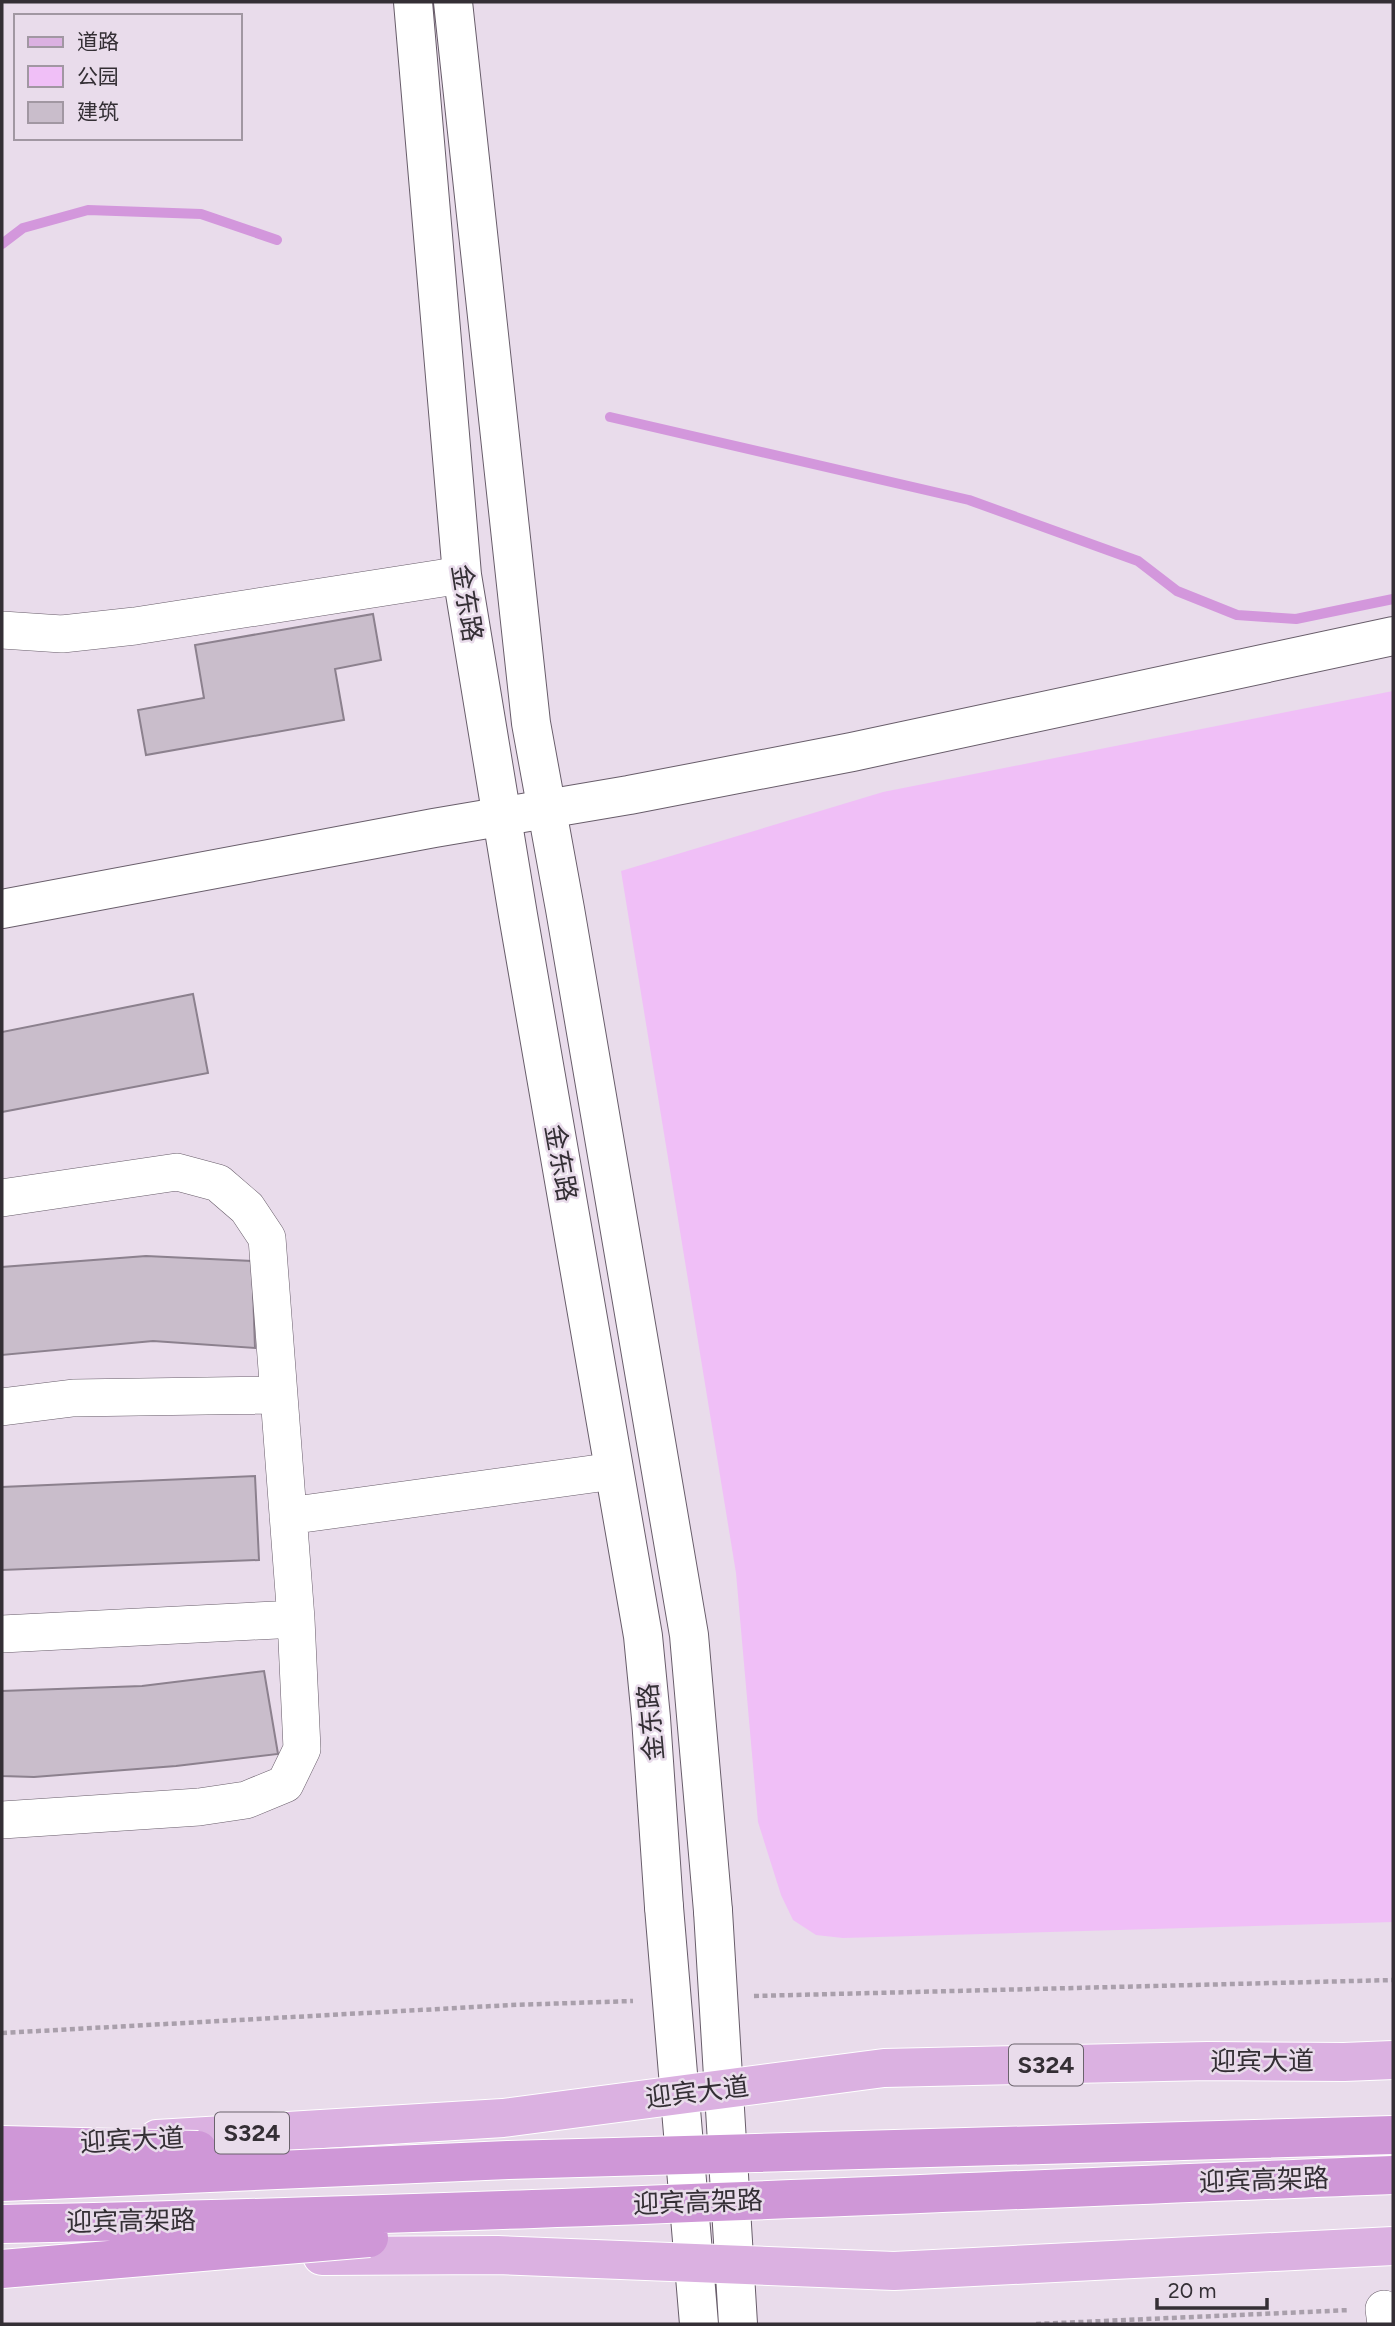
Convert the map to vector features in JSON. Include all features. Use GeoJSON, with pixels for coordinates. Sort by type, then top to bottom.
{"type":"FeatureCollection","features":[{"type":"Feature","properties":{"kind":"highway","name":"迎宾高架路"},"geometry":{"type":"LineString","coordinates":[[2,2182],[508,2160],[1393,2135]]}},
{"type":"Feature","properties":{"kind":"highway"},"geometry":{"type":"LineString","coordinates":[[2,2147],[508,2160]]}},
{"type":"Feature","properties":{"kind":"highway","name":"迎宾高架路"},"geometry":{"type":"LineString","coordinates":[[2,2224],[703,2202],[1393,2175]]}},
{"type":"Feature","properties":{"kind":"highway"},"geometry":{"type":"LineString","coordinates":[[2,2269],[349,2240],[703,2202]]}},
{"type":"Feature","properties":{"kind":"main road","name":"金东路"},"geometry":{"type":"LineString","coordinates":[[413,2],[462,575],[643,1636],[699,2324]]}},
{"type":"Feature","properties":{"kind":"main road","name":"金东路"},"geometry":{"type":"LineString","coordinates":[[453,2],[531,723],[689,1635],[713,1911],[738,2324]]}},
{"type":"Feature","properties":{"kind":"main road"},"geometry":{"type":"LineString","coordinates":[[2,909],[852,752],[1393,636]]}},
{"type":"Feature","properties":{"kind":"main road","name":"迎宾大道"},"geometry":{"type":"LineString","coordinates":[[2,2147],[502,2118],[884,2068],[1393,2060]]}},
{"type":"Feature","properties":{"kind":"main road"},"geometry":{"type":"LineString","coordinates":[[2,2257],[497,2255],[894,2271],[1393,2246]]}},
{"type":"Feature","properties":{"kind":"street"},"geometry":{"type":"LineString","coordinates":[[2,631],[62,634],[135,626],[462,575]]}},
{"type":"Feature","properties":{"kind":"street"},"geometry":{"type":"LineString","coordinates":[[2,1198],[177,1172],[218,1183],[247,1208],[267,1238],[296,1619],[302,1749],[285,1784],[246,1800],[199,1807],[2,1820]]}},
{"type":"Feature","properties":{"kind":"street"},"geometry":{"type":"LineString","coordinates":[[2,1407],[73,1398],[279,1395]]}},
{"type":"Feature","properties":{"kind":"street"},"geometry":{"type":"LineString","coordinates":[[288,1516],[614,1471]]}},
{"type":"Feature","properties":{"kind":"street"},"geometry":{"type":"LineString","coordinates":[[2,1634],[296,1619]]}},
{"type":"Feature","properties":{"kind":"path"},"geometry":{"type":"LineString","coordinates":[[884,1992],[1393,1980]]}},
{"type":"Feature","properties":{"kind":"path"},"geometry":{"type":"LineString","coordinates":[[2,2033],[511,2005]]}},
{"type":"Feature","properties":{"kind":"path"},"geometry":{"type":"LineString","coordinates":[[1036,2324],[1385,2317]]}},
{"type":"Feature","properties":{"kind":"green space"},"geometry":{"type":"Polygon","coordinates":[[[1393,691],[1393,1922],[843,1938],[816,1935],[793,1920],[781,1895],[758,1822],[736,1573],[621,871],[883,792],[1393,691]]]}},
{"type":"Feature","properties":{"kind":"building"},"geometry":{"type":"Polygon","coordinates":[[[373,614],[381,660],[335,669],[344,720],[146,755],[138,710],[204,698],[195,645],[373,614]]]}},
{"type":"Feature","properties":{"kind":"building"},"geometry":{"type":"Polygon","coordinates":[[[193,994],[208,1073],[2,1112],[2,1032],[193,994]]]}},
{"type":"Feature","properties":{"kind":"building"},"geometry":{"type":"Polygon","coordinates":[[[146,1256],[252,1261],[255,1348],[153,1341],[2,1355],[2,1267],[146,1256]]]}},
{"type":"Feature","properties":{"kind":"building"},"geometry":{"type":"Polygon","coordinates":[[[255,1476],[259,1560],[2,1570],[2,1487],[255,1476]]]}},
{"type":"Feature","properties":{"kind":"building"},"geometry":{"type":"Polygon","coordinates":[[[264,1671],[278,1754],[176,1766],[34,1777],[2,1776],[2,1691],[142,1686],[264,1671]]]}},
{"type":"Feature","properties":{"kind":"waterway"},"geometry":{"type":"LineString","coordinates":[[2,244],[23,228],[88,210],[201,214],[277,240]]}},
{"type":"Feature","properties":{"kind":"waterway"},"geometry":{"type":"LineString","coordinates":[[610,417],[969,500],[1138,561],[1177,591],[1237,615],[1296,619],[1393,599]]}}]}
